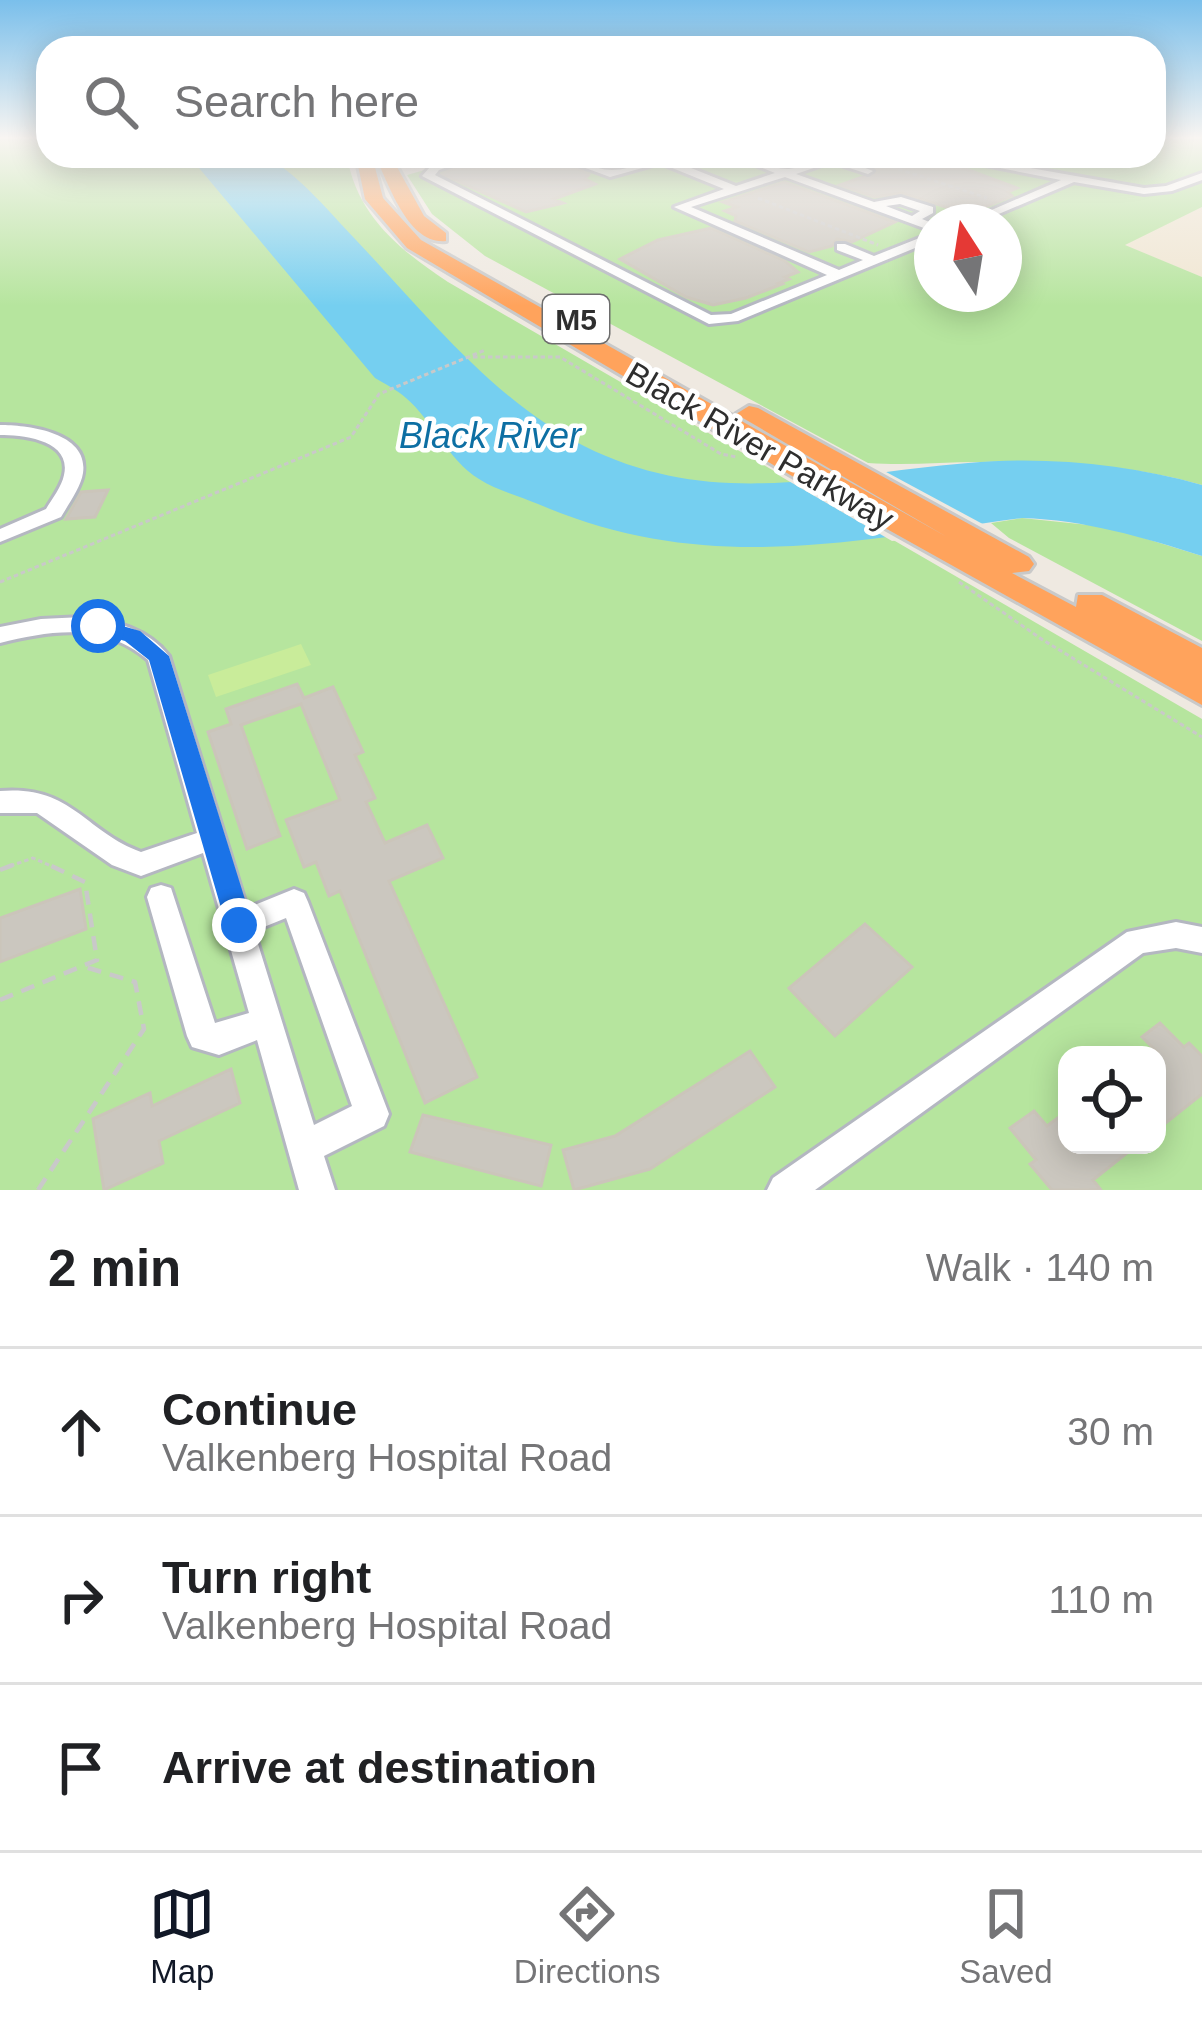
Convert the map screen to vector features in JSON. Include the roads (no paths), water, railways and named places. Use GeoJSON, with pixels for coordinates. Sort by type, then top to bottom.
{"type":"FeatureCollection","features":[{"type":"Feature","properties":{"kind":"highway"},"geometry":{"type":"LineString","coordinates":[[368,195],[374,199]]}},
{"type":"Feature","properties":{"kind":"highway","name":"Black River Parkway"},"geometry":{"type":"LineString","coordinates":[[373,195],[414,244],[450,267],[802,470],[938,558],[1202,692]]}},
{"type":"Feature","properties":{"kind":"highway","name":"Black River Parkway"},"geometry":{"type":"LineString","coordinates":[[405,195],[416,219],[466,258],[1202,664]]}},
{"type":"Feature","properties":{"kind":"lane"},"geometry":{"type":"LineString","coordinates":[[464,195],[703,319],[734,318],[914,244]]}},
{"type":"Feature","properties":{"kind":"lane"},"geometry":{"type":"LineString","coordinates":[[736,195],[714,195],[680,208],[837,274]]}},
{"type":"Feature","properties":{"kind":"lane"},"geometry":{"type":"LineString","coordinates":[[844,195],[875,206],[901,200],[914,205]]}},
{"type":"Feature","properties":{"kind":"lane"},"geometry":{"type":"LineString","coordinates":[[841,247],[873,260]]}},
{"type":"Feature","properties":{"kind":"lane"},"geometry":{"type":"LineString","coordinates":[[0,430],[48,436],[67,452],[74,473],[54,513],[0,536]]}},
{"type":"Feature","properties":{"kind":"lane"},"geometry":{"type":"LineString","coordinates":[[0,635],[33,627],[86,625],[117,630],[149,646],[165,671],[317,1190]]}},
{"type":"Feature","properties":{"kind":"lane"},"geometry":{"type":"LineString","coordinates":[[0,802],[21,799],[50,804],[119,855],[141,864],[214,838]]}},
{"type":"Feature","properties":{"kind":"lane"},"geometry":{"type":"LineString","coordinates":[[161,897],[202,1036],[219,1039],[268,1021]]}},
{"type":"Feature","properties":{"kind":"lane"},"geometry":{"type":"LineString","coordinates":[[239,925],[294,902],[372,1114],[305,1148]]}},
{"type":"Feature","properties":{"kind":"lane"},"geometry":{"type":"LineString","coordinates":[[785,1190],[1137,941],[1176,935],[1202,940]]}},
{"type":"Feature","properties":{"kind":"water","name":"Black River"},"geometry":{"type":"Polygon","coordinates":[[[221,195],[313,195],[490,380],[551,427],[632,466],[727,483],[821,480],[997,461],[1116,467],[1202,485],[1202,556],[1091,526],[1022,518],[778,547],[660,540],[600,526],[486,483],[449,451],[416,407],[375,378],[221,195]]]}}]}
